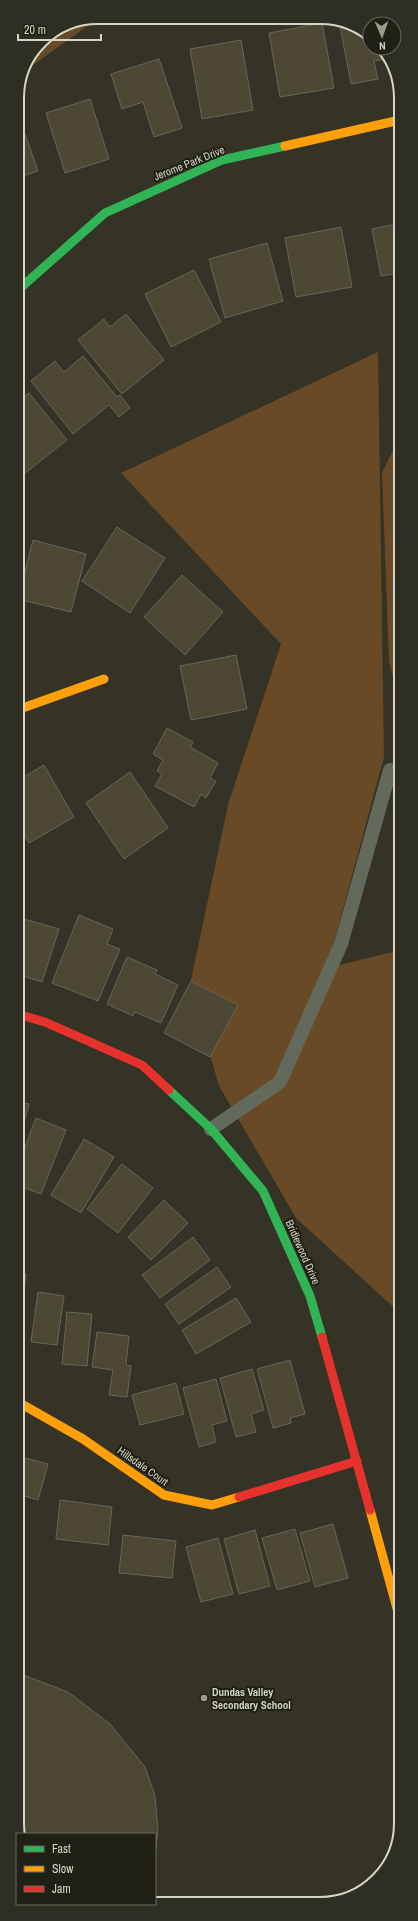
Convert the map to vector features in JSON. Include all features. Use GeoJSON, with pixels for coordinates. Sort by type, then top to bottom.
{"type":"FeatureCollection","features":[{"type":"Feature","properties":{"kind":"street","name":"Jerome Park Drive"},"geometry":{"type":"LineString","coordinates":[[24,285],[105,213],[149,192],[222,160],[394,121]]}},
{"type":"Feature","properties":{"kind":"street"},"geometry":{"type":"LineString","coordinates":[[24,708],[104,679]]}},
{"type":"Feature","properties":{"kind":"street","name":"Bridlewood Drive"},"geometry":{"type":"LineString","coordinates":[[24,1016],[45,1022],[142,1065],[211,1129],[263,1191],[304,1282],[312,1304],[358,1461],[394,1597]]}},
{"type":"Feature","properties":{"kind":"street","name":"Hillsdale Court"},"geometry":{"type":"LineString","coordinates":[[24,1405],[82,1439],[164,1496],[212,1505],[358,1461]]}},
{"type":"Feature","properties":{"kind":"lane"},"geometry":{"type":"LineString","coordinates":[[211,1129],[280,1082],[341,944],[390,770]]}},
{"type":"Feature","properties":{"kind":"shaded area"},"geometry":{"type":"Polygon","coordinates":[[[89,25],[32,66],[39,53],[53,39],[70,30],[89,25]]]}},
{"type":"Feature","properties":{"kind":"shaded area"},"geometry":{"type":"Polygon","coordinates":[[[378,352],[384,757],[327,968],[394,952],[394,1308],[296,1218],[219,1086],[190,985],[228,805],[281,644],[121,473],[378,352]]]}},
{"type":"Feature","properties":{"kind":"shaded area"},"geometry":{"type":"Polygon","coordinates":[[[394,448],[394,681],[389,661],[382,473],[394,448]]]}},
{"type":"Feature","properties":{"kind":"building"},"geometry":{"type":"Polygon","coordinates":[[[322,24],[334,88],[280,97],[269,33],[322,24]]]}},
{"type":"Feature","properties":{"kind":"building"},"geometry":{"type":"Polygon","coordinates":[[[340,27],[362,37],[362,56],[381,56],[383,60],[374,61],[378,79],[351,84],[340,27]]]}},
{"type":"Feature","properties":{"kind":"building"},"geometry":{"type":"Polygon","coordinates":[[[241,40],[253,110],[202,119],[190,49],[241,40]]]}},
{"type":"Feature","properties":{"kind":"building"},"geometry":{"type":"Polygon","coordinates":[[[159,59],[182,128],[154,137],[143,102],[122,109],[111,74],[159,59]]]}},
{"type":"Feature","properties":{"kind":"building"},"geometry":{"type":"Polygon","coordinates":[[[90,99],[109,159],[65,173],[46,113],[90,99]]]}},
{"type":"Feature","properties":{"kind":"building"},"geometry":{"type":"Polygon","coordinates":[[[24,131],[38,171],[24,176],[24,131]]]}},
{"type":"Feature","properties":{"kind":"building"},"geometry":{"type":"Polygon","coordinates":[[[394,224],[394,274],[381,276],[372,229],[394,224]]]}},
{"type":"Feature","properties":{"kind":"building"},"geometry":{"type":"Polygon","coordinates":[[[341,227],[352,287],[296,297],[285,238],[341,227]]]}},
{"type":"Feature","properties":{"kind":"building"},"geometry":{"type":"Polygon","coordinates":[[[267,243],[283,301],[225,318],[209,259],[267,243]]]}},
{"type":"Feature","properties":{"kind":"building"},"geometry":{"type":"Polygon","coordinates":[[[194,270],[221,322],[171,347],[145,294],[194,270]]]}},
{"type":"Feature","properties":{"kind":"building"},"geometry":{"type":"Polygon","coordinates":[[[126,314],[164,360],[122,394],[78,340],[104,319],[110,327],[126,314]]]}},
{"type":"Feature","properties":{"kind":"building"},"geometry":{"type":"Polygon","coordinates":[[[83,356],[117,397],[120,395],[130,408],[119,417],[109,405],[73,434],[31,381],[55,361],[64,372],[83,356]]]}},
{"type":"Feature","properties":{"kind":"building"},"geometry":{"type":"Polygon","coordinates":[[[29,393],[67,440],[24,474],[24,397],[29,393]]]}},
{"type":"Feature","properties":{"kind":"building"},"geometry":{"type":"Polygon","coordinates":[[[117,527],[165,558],[130,613],[82,581],[117,527]]]}},
{"type":"Feature","properties":{"kind":"building"},"geometry":{"type":"Polygon","coordinates":[[[33,540],[86,554],[71,612],[24,600],[24,575],[33,540]]]}},
{"type":"Feature","properties":{"kind":"building"},"geometry":{"type":"Polygon","coordinates":[[[182,575],[223,612],[185,655],[144,617],[182,575]]]}},
{"type":"Feature","properties":{"kind":"building"},"geometry":{"type":"Polygon","coordinates":[[[236,655],[247,709],[191,720],[180,666],[236,655]]]}},
{"type":"Feature","properties":{"kind":"building"},"geometry":{"type":"Polygon","coordinates":[[[167,728],[193,742],[190,747],[218,763],[210,778],[216,781],[206,798],[201,794],[194,807],[155,786],[162,774],[157,771],[163,760],[153,754],[167,728]]]}},
{"type":"Feature","properties":{"kind":"building"},"geometry":{"type":"Polygon","coordinates":[[[44,765],[74,817],[29,843],[24,834],[24,777],[44,765]]]}},
{"type":"Feature","properties":{"kind":"building"},"geometry":{"type":"Polygon","coordinates":[[[130,772],[168,828],[124,859],[86,803],[130,772]]]}},
{"type":"Feature","properties":{"kind":"building"},"geometry":{"type":"Polygon","coordinates":[[[79,915],[113,929],[107,944],[120,949],[98,1001],[52,983],[79,915]]]}},
{"type":"Feature","properties":{"kind":"building"},"geometry":{"type":"Polygon","coordinates":[[[24,919],[59,929],[42,982],[24,976],[24,919]]]}},
{"type":"Feature","properties":{"kind":"building"},"geometry":{"type":"Polygon","coordinates":[[[127,957],[157,970],[155,974],[178,985],[161,1023],[135,1012],[133,1016],[107,1004],[127,957]]]}},
{"type":"Feature","properties":{"kind":"building"},"geometry":{"type":"Polygon","coordinates":[[[191,981],[238,1005],[210,1057],[164,1033],[191,981]]]}},
{"type":"Feature","properties":{"kind":"building"},"geometry":{"type":"Polygon","coordinates":[[[24,1103],[29,1104],[24,1122],[24,1103]]]}},
{"type":"Feature","properties":{"kind":"building"},"geometry":{"type":"Polygon","coordinates":[[[36,1118],[66,1130],[41,1194],[24,1188],[24,1150],[36,1118]]]}},
{"type":"Feature","properties":{"kind":"building"},"geometry":{"type":"Polygon","coordinates":[[[84,1139],[114,1157],[81,1213],[51,1195],[84,1139]]]}},
{"type":"Feature","properties":{"kind":"building"},"geometry":{"type":"Polygon","coordinates":[[[122,1164],[153,1188],[118,1233],[87,1209],[122,1164]]]}},
{"type":"Feature","properties":{"kind":"building"},"geometry":{"type":"Polygon","coordinates":[[[164,1200],[188,1223],[151,1260],[128,1237],[164,1200]]]}},
{"type":"Feature","properties":{"kind":"building"},"geometry":{"type":"Polygon","coordinates":[[[193,1237],[210,1260],[160,1298],[142,1275],[193,1237]]]}},
{"type":"Feature","properties":{"kind":"building"},"geometry":{"type":"Polygon","coordinates":[[[217,1267],[231,1287],[179,1324],[165,1304],[217,1267]]]}},
{"type":"Feature","properties":{"kind":"building"},"geometry":{"type":"Polygon","coordinates":[[[24,1274],[26,1274],[24,1292],[24,1274]]]}},
{"type":"Feature","properties":{"kind":"building"},"geometry":{"type":"Polygon","coordinates":[[[38,1292],[64,1296],[57,1345],[31,1342],[38,1292]]]}},
{"type":"Feature","properties":{"kind":"building"},"geometry":{"type":"Polygon","coordinates":[[[236,1298],[251,1322],[196,1354],[182,1330],[236,1298]]]}},
{"type":"Feature","properties":{"kind":"building"},"geometry":{"type":"Polygon","coordinates":[[[67,1312],[92,1314],[87,1366],[62,1364],[67,1312]]]}},
{"type":"Feature","properties":{"kind":"building"},"geometry":{"type":"Polygon","coordinates":[[[97,1332],[129,1336],[126,1365],[131,1366],[127,1397],[109,1395],[113,1370],[92,1367],[97,1332]]]}},
{"type":"Feature","properties":{"kind":"building"},"geometry":{"type":"Polygon","coordinates":[[[290,1360],[305,1414],[290,1418],[291,1423],[273,1428],[257,1369],[290,1360]]]}},
{"type":"Feature","properties":{"kind":"building"},"geometry":{"type":"Polygon","coordinates":[[[252,1369],[264,1410],[251,1414],[256,1432],[236,1437],[220,1378],[252,1369]]]}},
{"type":"Feature","properties":{"kind":"building"},"geometry":{"type":"Polygon","coordinates":[[[216,1379],[227,1421],[212,1425],[216,1442],[199,1447],[183,1388],[216,1379]]]}},
{"type":"Feature","properties":{"kind":"building"},"geometry":{"type":"Polygon","coordinates":[[[176,1383],[184,1414],[140,1425],[132,1395],[176,1383]]]}},
{"type":"Feature","properties":{"kind":"building"},"geometry":{"type":"Polygon","coordinates":[[[24,1458],[48,1464],[38,1500],[24,1496],[24,1458]]]}},
{"type":"Feature","properties":{"kind":"building"},"geometry":{"type":"Polygon","coordinates":[[[60,1500],[112,1507],[108,1545],[56,1539],[60,1500]]]}},
{"type":"Feature","properties":{"kind":"building"},"geometry":{"type":"Polygon","coordinates":[[[333,1524],[348,1578],[315,1587],[300,1533],[333,1524]]]}},
{"type":"Feature","properties":{"kind":"building"},"geometry":{"type":"Polygon","coordinates":[[[295,1529],[310,1581],[277,1590],[262,1538],[295,1529]]]}},
{"type":"Feature","properties":{"kind":"building"},"geometry":{"type":"Polygon","coordinates":[[[255,1530],[270,1586],[239,1594],[224,1539],[255,1530]]]}},
{"type":"Feature","properties":{"kind":"building"},"geometry":{"type":"Polygon","coordinates":[[[123,1535],[176,1541],[172,1578],[119,1573],[123,1535]]]}},
{"type":"Feature","properties":{"kind":"building"},"geometry":{"type":"Polygon","coordinates":[[[218,1538],[233,1594],[201,1602],[186,1547],[218,1538]]]}},
{"type":"Feature","properties":{"kind":"building"},"geometry":{"type":"Polygon","coordinates":[[[24,1675],[68,1692],[110,1724],[145,1767],[155,1796],[158,1829],[156,1849],[156,1833],[25,1833],[24,1675]]]}},
{"type":"Feature","properties":{"kind":"traffic: fast"},"geometry":{"type":"LineString","coordinates":[[24,285],[105,213],[222,160],[285,146]]}},
{"type":"Feature","properties":{"kind":"traffic: fast"},"geometry":{"type":"LineString","coordinates":[[169,1090],[211,1129],[263,1191],[310,1296],[322,1337]]}},
{"type":"Feature","properties":{"kind":"traffic: slow"},"geometry":{"type":"LineString","coordinates":[[285,146],[394,121]]}},
{"type":"Feature","properties":{"kind":"traffic: slow"},"geometry":{"type":"LineString","coordinates":[[24,708],[104,679]]}},
{"type":"Feature","properties":{"kind":"traffic: slow"},"geometry":{"type":"LineString","coordinates":[[24,1405],[83,1439],[164,1495],[212,1505],[239,1497]]}},
{"type":"Feature","properties":{"kind":"traffic: slow"},"geometry":{"type":"LineString","coordinates":[[370,1510],[394,1597]]}},
{"type":"Feature","properties":{"kind":"traffic: jam"},"geometry":{"type":"LineString","coordinates":[[24,1016],[45,1022],[142,1065],[169,1090]]}},
{"type":"Feature","properties":{"kind":"traffic: jam"},"geometry":{"type":"LineString","coordinates":[[322,1337],[370,1510]]}},
{"type":"Feature","properties":{"kind":"traffic: jam"},"geometry":{"type":"LineString","coordinates":[[239,1497],[357,1461]]}},
{"type":"Feature","properties":{"kind":"place","name":"Dundas Valley Secondary School"},"geometry":{"type":"Point","coordinates":[204,1698]}}]}
